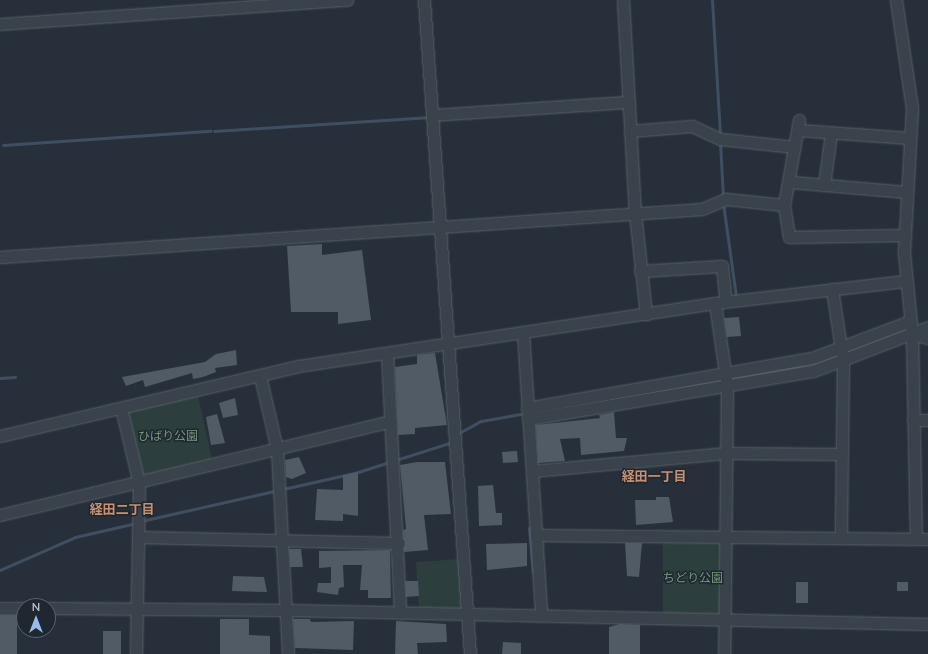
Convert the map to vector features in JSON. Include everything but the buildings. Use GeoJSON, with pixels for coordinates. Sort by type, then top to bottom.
{"type":"FeatureCollection","features":[{"type":"Feature","properties":{"kind":"street"},"geometry":{"type":"LineString","coordinates":[[0,24],[347,0]]}},
{"type":"Feature","properties":{"kind":"street"},"geometry":{"type":"LineString","coordinates":[[424,0],[466,615],[470,654]]}},
{"type":"Feature","properties":{"kind":"street"},"geometry":{"type":"LineString","coordinates":[[623,0],[635,213],[640,271],[646,314]]}},
{"type":"Feature","properties":{"kind":"street"},"geometry":{"type":"LineString","coordinates":[[896,0],[912,108],[904,235],[906,280],[912,334],[916,537]]}},
{"type":"Feature","properties":{"kind":"street"},"geometry":{"type":"LineString","coordinates":[[432,115],[629,102]]}},
{"type":"Feature","properties":{"kind":"street"},"geometry":{"type":"LineString","coordinates":[[904,235],[789,237],[784,205],[791,182],[798,125],[831,132],[910,138]]}},
{"type":"Feature","properties":{"kind":"street"},"geometry":{"type":"LineString","coordinates":[[630,131],[692,126],[720,139],[795,147]]}},
{"type":"Feature","properties":{"kind":"street"},"geometry":{"type":"LineString","coordinates":[[824,185],[831,132]]}},
{"type":"Feature","properties":{"kind":"street"},"geometry":{"type":"LineString","coordinates":[[791,182],[906,192]]}},
{"type":"Feature","properties":{"kind":"street"},"geometry":{"type":"LineString","coordinates":[[0,257],[702,208],[726,199],[784,205]]}},
{"type":"Feature","properties":{"kind":"street"},"geometry":{"type":"LineString","coordinates":[[640,271],[722,266],[721,303],[727,386],[724,654]]}},
{"type":"Feature","properties":{"kind":"street"},"geometry":{"type":"LineString","coordinates":[[0,436],[260,376],[387,353],[721,303],[906,280]]}},
{"type":"Feature","properties":{"kind":"street"},"geometry":{"type":"LineString","coordinates":[[832,290],[843,362],[841,537]]}},
{"type":"Feature","properties":{"kind":"street"},"geometry":{"type":"LineString","coordinates":[[527,414],[725,372],[815,358],[910,321]]}},
{"type":"Feature","properties":{"kind":"street"},"geometry":{"type":"LineString","coordinates":[[527,414],[727,386],[843,362],[928,328]]}},
{"type":"Feature","properties":{"kind":"street"},"geometry":{"type":"LineString","coordinates":[[523,333],[541,615]]}},
{"type":"Feature","properties":{"kind":"street"},"geometry":{"type":"LineString","coordinates":[[912,334],[928,338]]}},
{"type":"Feature","properties":{"kind":"street"},"geometry":{"type":"LineString","coordinates":[[387,353],[399,543],[400,613]]}},
{"type":"Feature","properties":{"kind":"street"},"geometry":{"type":"LineString","coordinates":[[260,376],[277,449],[287,610],[288,654]]}},
{"type":"Feature","properties":{"kind":"street"},"geometry":{"type":"LineString","coordinates":[[121,408],[138,483],[136,654]]}},
{"type":"Feature","properties":{"kind":"street"},"geometry":{"type":"LineString","coordinates":[[913,420],[928,420]]}},
{"type":"Feature","properties":{"kind":"street"},"geometry":{"type":"LineString","coordinates":[[0,515],[391,421]]}},
{"type":"Feature","properties":{"kind":"street"},"geometry":{"type":"LineString","coordinates":[[532,470],[727,453],[842,454]]}},
{"type":"Feature","properties":{"kind":"street"},"geometry":{"type":"LineString","coordinates":[[536,535],[916,537],[928,539]]}},
{"type":"Feature","properties":{"kind":"street"},"geometry":{"type":"LineString","coordinates":[[138,537],[282,542],[399,543]]}},
{"type":"Feature","properties":{"kind":"street"},"geometry":{"type":"LineString","coordinates":[[0,608],[16,608]]}},
{"type":"Feature","properties":{"kind":"street"},"geometry":{"type":"LineString","coordinates":[[56,608],[287,610],[466,615],[724,618],[928,624]]}},
{"type":"Feature","properties":{"kind":"green space","name":"ひばり公園"},"geometry":{"type":"Polygon","coordinates":[[[197,391],[213,464],[139,483],[121,408],[197,391]]]}},
{"type":"Feature","properties":{"kind":"green space","name":"ちどり公園"},"geometry":{"type":"Polygon","coordinates":[[[663,540],[724,541],[723,615],[663,615],[663,540]]]}},
{"type":"Feature","properties":{"kind":"green space"},"geometry":{"type":"Polygon","coordinates":[[[461,559],[465,610],[419,610],[416,562],[461,559]]]}},
{"type":"Feature","properties":{"kind":"waterway"},"geometry":{"type":"LineString","coordinates":[[712,0],[720,136]]}},
{"type":"Feature","properties":{"kind":"waterway"},"geometry":{"type":"LineString","coordinates":[[214,131],[431,117]]}},
{"type":"Feature","properties":{"kind":"waterway"},"geometry":{"type":"LineString","coordinates":[[3,145],[211,131]]}},
{"type":"Feature","properties":{"kind":"waterway"},"geometry":{"type":"LineString","coordinates":[[720,142],[723,198]]}},
{"type":"Feature","properties":{"kind":"waterway"},"geometry":{"type":"LineString","coordinates":[[723,203],[736,297]]}},
{"type":"Feature","properties":{"kind":"waterway"},"geometry":{"type":"LineString","coordinates":[[887,337],[906,329]]}},
{"type":"Feature","properties":{"kind":"waterway"},"geometry":{"type":"LineString","coordinates":[[814,363],[837,356]]}},
{"type":"Feature","properties":{"kind":"waterway"},"geometry":{"type":"LineString","coordinates":[[731,378],[802,365]]}},
{"type":"Feature","properties":{"kind":"waterway"},"geometry":{"type":"LineString","coordinates":[[0,378],[15,377]]}},
{"type":"Feature","properties":{"kind":"waterway"},"geometry":{"type":"LineString","coordinates":[[538,412],[603,400]]}},
{"type":"Feature","properties":{"kind":"waterway"},"geometry":{"type":"LineString","coordinates":[[459,433],[481,421],[520,414]]}},
{"type":"Feature","properties":{"kind":"waterway"},"geometry":{"type":"LineString","coordinates":[[141,521],[358,472],[449,443]]}},
{"type":"Feature","properties":{"kind":"waterway"},"geometry":{"type":"LineString","coordinates":[[0,570],[75,537],[136,523]]}},
{"type":"Feature","properties":{"kind":"waterway"},"geometry":{"type":"LineString","coordinates":[[529,528],[533,572]]}},
{"type":"Feature","properties":{"kind":"district","name":"経田一丁目"},"geometry":{"type":"Point","coordinates":[654,476]}},
{"type":"Feature","properties":{"kind":"district","name":"経田二丁目"},"geometry":{"type":"Point","coordinates":[122,509]}}]}
